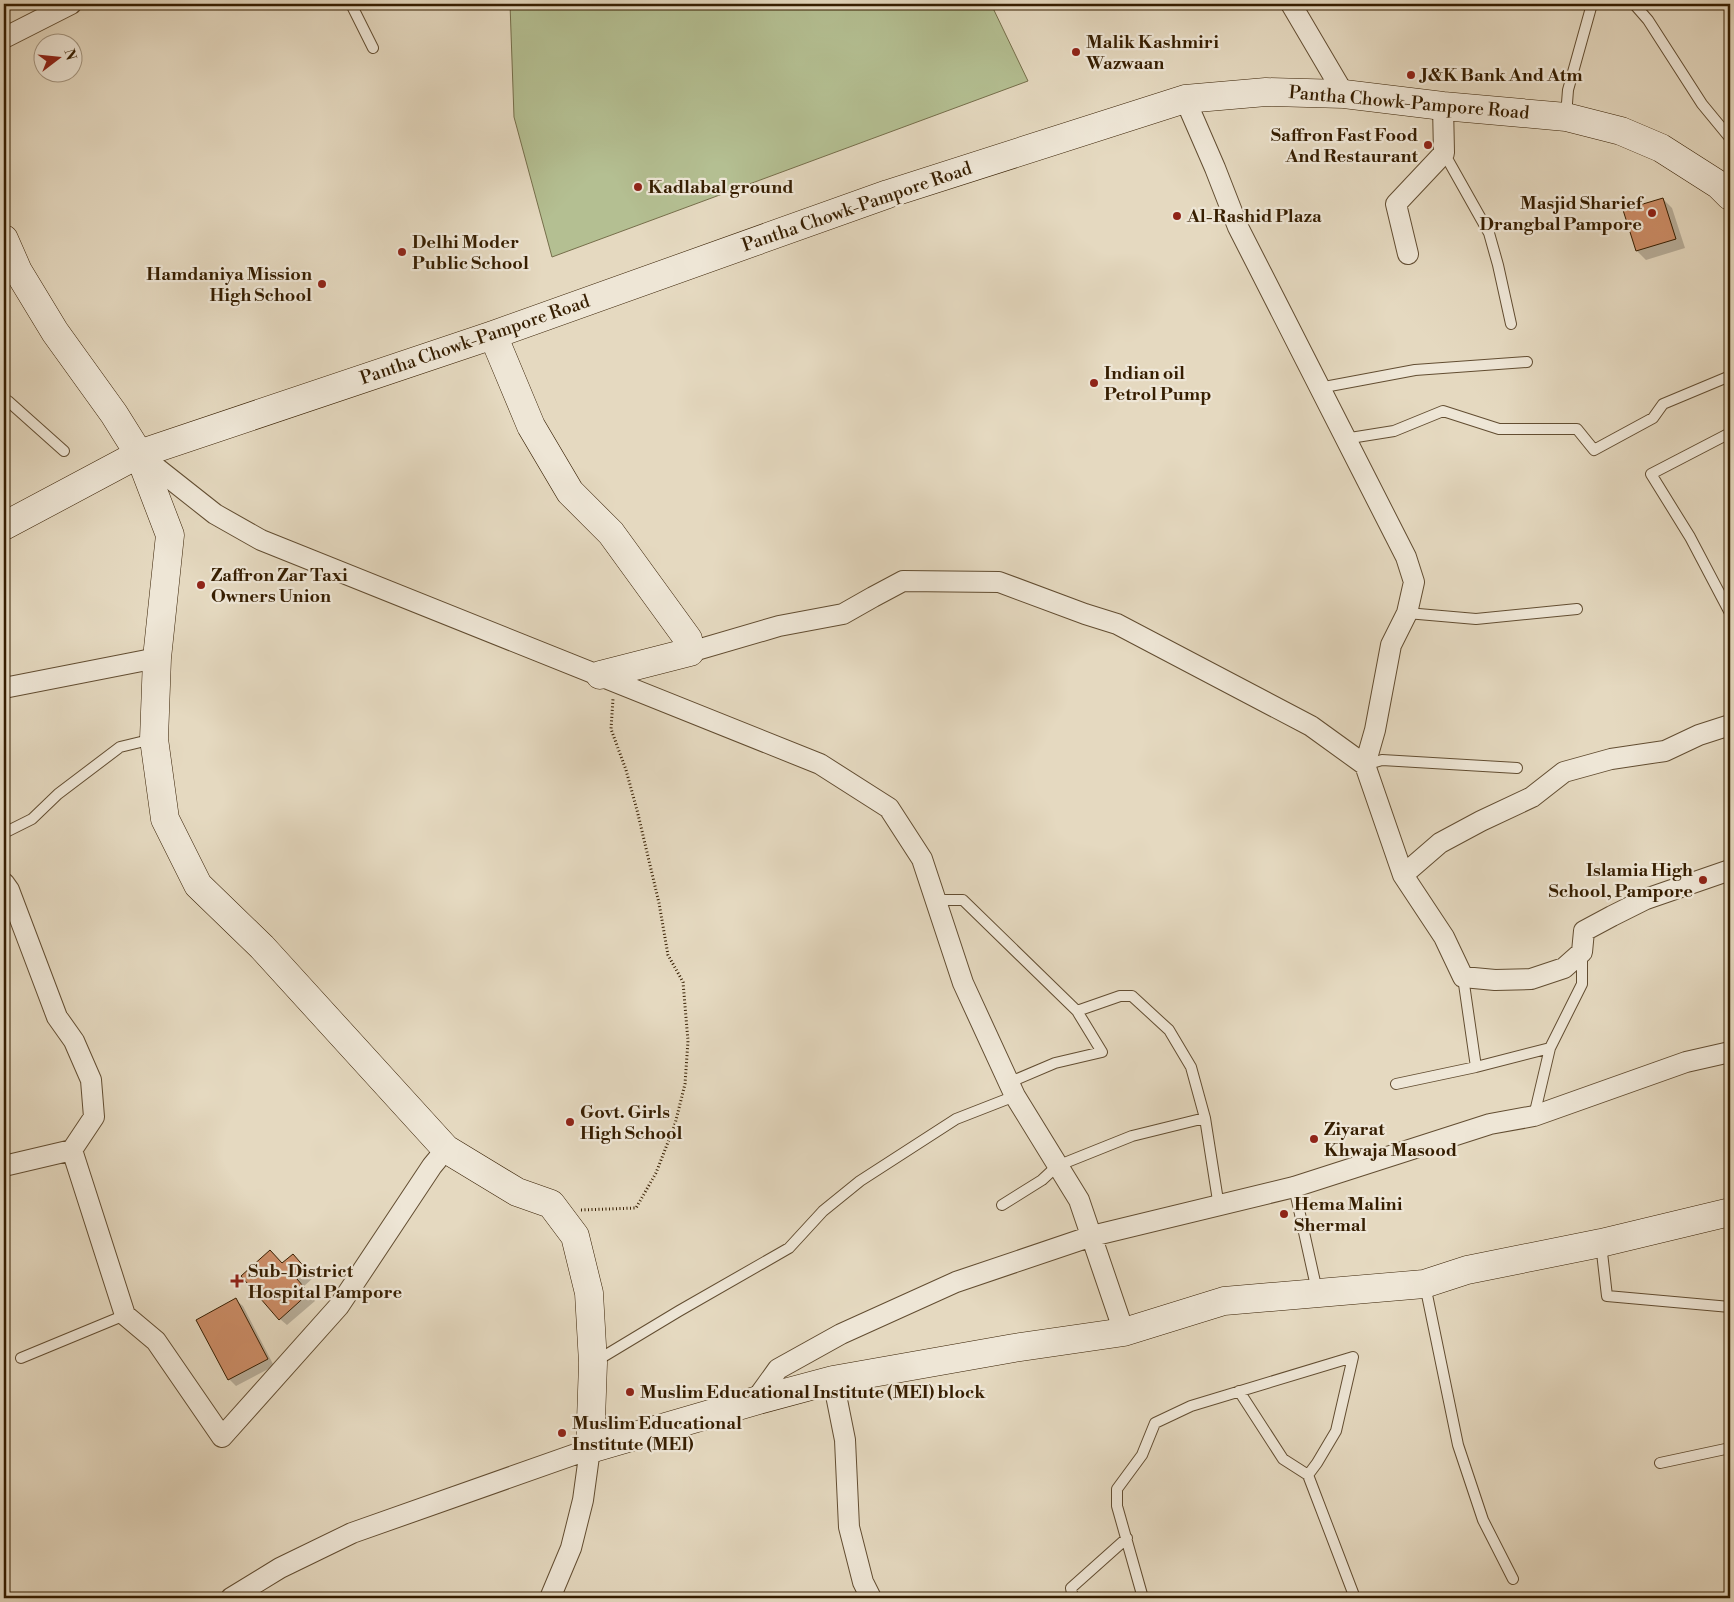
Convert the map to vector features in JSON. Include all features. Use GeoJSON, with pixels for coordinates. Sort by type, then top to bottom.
{"type":"FeatureCollection","features":[{"type":"Feature","properties":{"kind":"street"},"geometry":{"type":"LineString","coordinates":[[4,38],[71,4]]}},
{"type":"Feature","properties":{"kind":"street"},"geometry":{"type":"LineString","coordinates":[[1291,4],[1344,94]]}},
{"type":"Feature","properties":{"kind":"street","name":"Pantha Chowk-Pampore Road"},"geometry":{"type":"LineString","coordinates":[[4,526],[139,454],[494,335],[888,194],[1185,99],[1266,92],[1344,94],[1443,106],[1566,117],[1622,131],[1662,148],[1719,185],[1730,196]]}},
{"type":"Feature","properties":{"kind":"street"},"geometry":{"type":"LineString","coordinates":[[1185,99],[1238,227],[1344,439],[1406,557],[1414,582],[1407,613],[1391,645],[1375,730],[1365,765],[1403,875],[1444,937],[1463,977],[1495,980],[1531,979],[1564,968],[1582,952],[1584,932],[1646,899],[1730,870]]}},
{"type":"Feature","properties":{"kind":"street"},"geometry":{"type":"LineString","coordinates":[[1408,254],[1396,204],[1444,154],[1443,106]]}},
{"type":"Feature","properties":{"kind":"street"},"geometry":{"type":"LineString","coordinates":[[4,239],[18,271],[55,332],[114,414],[139,454],[170,536],[157,658],[154,739],[165,819],[198,885],[262,947],[446,1149],[517,1192],[550,1204],[575,1236],[589,1293],[593,1363],[590,1449],[583,1500],[571,1548],[550,1598]]}},
{"type":"Feature","properties":{"kind":"street"},"geometry":{"type":"LineString","coordinates":[[494,335],[531,426],[570,492],[611,533],[688,638],[690,652]]}},
{"type":"Feature","properties":{"kind":"street"},"geometry":{"type":"LineString","coordinates":[[139,454],[215,514],[261,540],[820,764],[889,808],[922,859],[964,983],[1012,1089],[1079,1200],[1124,1332]]}},
{"type":"Feature","properties":{"kind":"street"},"geometry":{"type":"LineString","coordinates":[[607,678],[779,626],[843,614],[903,581],[999,582],[1085,614],[1118,624],[1311,726],[1365,765]]}},
{"type":"Feature","properties":{"kind":"street"},"geometry":{"type":"LineString","coordinates":[[4,688],[157,658]]}},
{"type":"Feature","properties":{"kind":"street"},"geometry":{"type":"LineString","coordinates":[[1403,875],[1440,843],[1532,797],[1564,772],[1611,759],[1665,752],[1699,735],[1730,725]]}},
{"type":"Feature","properties":{"kind":"street"},"geometry":{"type":"LineString","coordinates":[[4,883],[9,890],[57,1017],[74,1041],[91,1080],[94,1117],[72,1150],[4,1166]]}},
{"type":"Feature","properties":{"kind":"street"},"geometry":{"type":"LineString","coordinates":[[755,1401],[778,1369],[841,1334],[956,1282],[1092,1236],[1219,1207],[1294,1187],[1490,1124],[1534,1116],[1686,1062],[1730,1052]]}},
{"type":"Feature","properties":{"kind":"street"},"geometry":{"type":"LineString","coordinates":[[72,1150],[124,1315],[156,1341],[222,1437],[338,1306],[432,1166],[446,1149]]}},
{"type":"Feature","properties":{"kind":"street"},"geometry":{"type":"LineString","coordinates":[[231,1598],[280,1568],[352,1533],[590,1449],[833,1380],[1014,1348],[1124,1332],[1224,1301],[1424,1284],[1468,1270],[1601,1243],[1730,1212]]}},
{"type":"Feature","properties":{"kind":"street"},"geometry":{"type":"LineString","coordinates":[[833,1380],[845,1440],[849,1527],[863,1582],[870,1598]]}},
{"type":"Feature","properties":{"kind":"lane"},"geometry":{"type":"LineString","coordinates":[[351,4],[373,48]]}},
{"type":"Feature","properties":{"kind":"lane"},"geometry":{"type":"LineString","coordinates":[[1566,117],[1568,90],[1592,4]]}},
{"type":"Feature","properties":{"kind":"lane"},"geometry":{"type":"LineString","coordinates":[[1634,4],[1648,20],[1702,104],[1730,138]]}},
{"type":"Feature","properties":{"kind":"lane"},"geometry":{"type":"LineString","coordinates":[[1444,154],[1489,233],[1511,324]]}},
{"type":"Feature","properties":{"kind":"lane"},"geometry":{"type":"LineString","coordinates":[[1319,388],[1415,370],[1527,362]]}},
{"type":"Feature","properties":{"kind":"lane"},"geometry":{"type":"LineString","coordinates":[[1344,439],[1394,431],[1443,411],[1499,429],[1577,429],[1594,450],[1652,418],[1663,404],[1730,376]]}},
{"type":"Feature","properties":{"kind":"lane"},"geometry":{"type":"LineString","coordinates":[[4,399],[64,451]]}},
{"type":"Feature","properties":{"kind":"lane"},"geometry":{"type":"LineString","coordinates":[[1730,433],[1651,474],[1690,537],[1730,613]]}},
{"type":"Feature","properties":{"kind":"lane"},"geometry":{"type":"LineString","coordinates":[[1407,613],[1476,619],[1577,610]]}},
{"type":"Feature","properties":{"kind":"lane"},"geometry":{"type":"LineString","coordinates":[[4,833],[32,819],[58,794],[120,747],[154,739]]}},
{"type":"Feature","properties":{"kind":"lane"},"geometry":{"type":"LineString","coordinates":[[1365,765],[1382,760],[1517,768]]}},
{"type":"Feature","properties":{"kind":"lane"},"geometry":{"type":"LineString","coordinates":[[593,1363],[789,1248],[823,1211],[860,1181],[956,1119],[1055,1063],[1102,1052],[1077,1010],[963,900],[935,900]]}},
{"type":"Feature","properties":{"kind":"lane"},"geometry":{"type":"LineString","coordinates":[[1534,1116],[1550,1048],[1582,984],[1582,952]]}},
{"type":"Feature","properties":{"kind":"lane"},"geometry":{"type":"LineString","coordinates":[[1463,977],[1476,1067]]}},
{"type":"Feature","properties":{"kind":"lane"},"geometry":{"type":"LineString","coordinates":[[1077,1010],[1120,996],[1132,996],[1169,1030],[1191,1067],[1205,1118],[1219,1207]]}},
{"type":"Feature","properties":{"kind":"lane"},"geometry":{"type":"LineString","coordinates":[[1396,1084],[1476,1067],[1550,1048]]}},
{"type":"Feature","properties":{"kind":"lane"},"geometry":{"type":"LineString","coordinates":[[1002,1205],[1042,1180],[1058,1166],[1132,1136],[1205,1118]]}},
{"type":"Feature","properties":{"kind":"lane"},"geometry":{"type":"LineString","coordinates":[[1294,1187],[1317,1293]]}},
{"type":"Feature","properties":{"kind":"lane"},"geometry":{"type":"LineString","coordinates":[[1601,1243],[1607,1296],[1730,1307]]}},
{"type":"Feature","properties":{"kind":"lane"},"geometry":{"type":"LineString","coordinates":[[1424,1284],[1458,1445],[1483,1520],[1513,1579]]}},
{"type":"Feature","properties":{"kind":"lane"},"geometry":{"type":"LineString","coordinates":[[21,1358],[124,1315]]}},
{"type":"Feature","properties":{"kind":"lane"},"geometry":{"type":"LineString","coordinates":[[1143,1598],[1117,1506],[1117,1489],[1142,1455],[1155,1424],[1190,1406],[1353,1357],[1336,1430],[1308,1475]]}},
{"type":"Feature","properties":{"kind":"lane"},"geometry":{"type":"LineString","coordinates":[[1239,1391],[1283,1459],[1308,1475],[1355,1598]]}},
{"type":"Feature","properties":{"kind":"lane"},"geometry":{"type":"LineString","coordinates":[[1660,1463],[1730,1448]]}},
{"type":"Feature","properties":{"kind":"lane"},"geometry":{"type":"LineString","coordinates":[[1073,1598],[1071,1588],[1127,1538]]}},
{"type":"Feature","properties":{"kind":"path"},"geometry":{"type":"LineString","coordinates":[[550,1204],[562,1209],[636,1208],[656,1173],[675,1124],[686,1084],[688,1041],[683,982],[668,956],[659,903],[637,810],[626,770],[610,729],[607,678]]}},
{"type":"Feature","properties":{"kind":"green space","name":"Kadlabal ground"},"geometry":{"type":"Polygon","coordinates":[[[510,4],[991,4],[1028,81],[552,257],[514,117],[510,4]]]}},
{"type":"Feature","properties":{"kind":"building"},"geometry":{"type":"Polygon","coordinates":[[[1663,198],[1676,239],[1636,251],[1623,210],[1663,198]]]}},
{"type":"Feature","properties":{"kind":"building"},"geometry":{"type":"Polygon","coordinates":[[[270,1250],[282,1263],[293,1254],[307,1270],[297,1279],[309,1293],[279,1320],[241,1276],[270,1250]]]}},
{"type":"Feature","properties":{"kind":"building"},"geometry":{"type":"Polygon","coordinates":[[[236,1298],[268,1359],[228,1380],[196,1320],[236,1298]]]}},
{"type":"Feature","properties":{"kind":"place","name":"Malik Kashmiri Wazwaan"},"geometry":{"type":"Point","coordinates":[1076,52]}},
{"type":"Feature","properties":{"kind":"place","name":"J&K Bank And Atm"},"geometry":{"type":"Point","coordinates":[1411,75]}},
{"type":"Feature","properties":{"kind":"place","name":"Saffron Fast Food And Restaurant"},"geometry":{"type":"Point","coordinates":[1428,145]}},
{"type":"Feature","properties":{"kind":"place","name":"Kadlabal ground"},"geometry":{"type":"Point","coordinates":[638,187]}},
{"type":"Feature","properties":{"kind":"place","name":"Masjid Sharief Drangbal Pampore"},"geometry":{"type":"Point","coordinates":[1652,213]}},
{"type":"Feature","properties":{"kind":"place","name":"Al-Rashid Plaza"},"geometry":{"type":"Point","coordinates":[1177,216]}},
{"type":"Feature","properties":{"kind":"place","name":"Delhi Moder Public School"},"geometry":{"type":"Point","coordinates":[402,252]}},
{"type":"Feature","properties":{"kind":"place","name":"Hamdaniya Mission High School"},"geometry":{"type":"Point","coordinates":[322,284]}},
{"type":"Feature","properties":{"kind":"place","name":"Indian oil Petrol Pump"},"geometry":{"type":"Point","coordinates":[1094,383]}},
{"type":"Feature","properties":{"kind":"place","name":"Zaffron Zar Taxi Owners Union"},"geometry":{"type":"Point","coordinates":[201,585]}},
{"type":"Feature","properties":{"kind":"place","name":"Islamia High School, Pampore"},"geometry":{"type":"Point","coordinates":[1703,880]}},
{"type":"Feature","properties":{"kind":"place","name":"Govt. Girls High School"},"geometry":{"type":"Point","coordinates":[570,1122]}},
{"type":"Feature","properties":{"kind":"place","name":"Ziyarat Khwaja Masood"},"geometry":{"type":"Point","coordinates":[1314,1139]}},
{"type":"Feature","properties":{"kind":"place","name":"Hema Malini Shermal"},"geometry":{"type":"Point","coordinates":[1284,1214]}},
{"type":"Feature","properties":{"kind":"place","name":"Sub-District Hospital Pampore"},"geometry":{"type":"Point","coordinates":[237,1281]}},
{"type":"Feature","properties":{"kind":"place","name":"Muslim Educational Institute (MEI) block"},"geometry":{"type":"Point","coordinates":[630,1392]}},
{"type":"Feature","properties":{"kind":"place","name":"Muslim Educational Institute (MEI)"},"geometry":{"type":"Point","coordinates":[562,1433]}}]}
